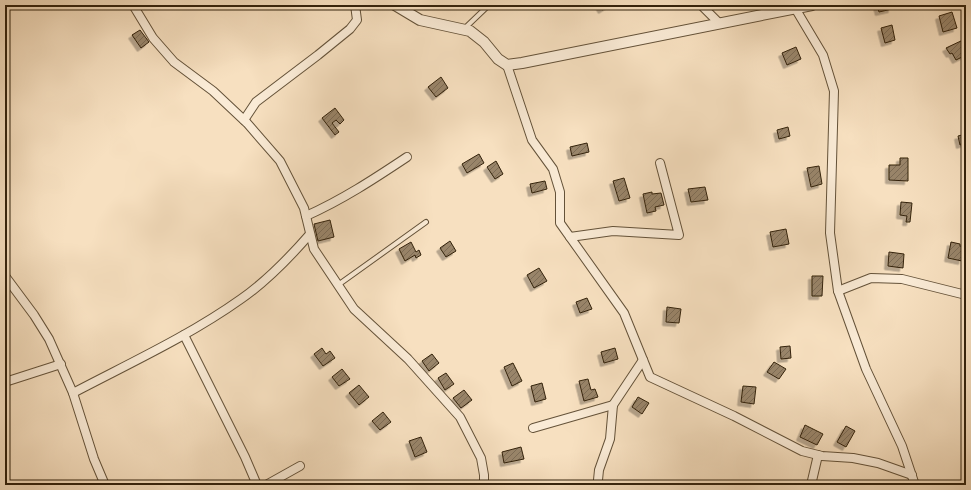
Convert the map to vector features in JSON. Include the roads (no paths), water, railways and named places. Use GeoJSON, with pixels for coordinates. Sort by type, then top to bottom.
{"type":"FeatureCollection","features":[{"type":"Feature","properties":{"kind":"street"},"geometry":{"type":"LineString","coordinates":[[133,5],[153,38],[174,62],[213,91],[244,120],[280,162],[304,208],[314,250],[354,309],[408,359],[460,417],[480,458],[484,475],[484,485]]}},
{"type":"Feature","properties":{"kind":"street"},"geometry":{"type":"LineString","coordinates":[[244,120],[256,102],[350,29],[357,20],[355,5]]}},
{"type":"Feature","properties":{"kind":"street"},"geometry":{"type":"LineString","coordinates":[[395,5],[420,20],[470,31],[484,42],[498,59],[507,64],[522,63],[719,23],[772,9],[795,8],[812,5]]}},
{"type":"Feature","properties":{"kind":"street"},"geometry":{"type":"LineString","coordinates":[[701,5],[719,23]]}},
{"type":"Feature","properties":{"kind":"street"},"geometry":{"type":"LineString","coordinates":[[795,8],[822,55],[834,91],[830,233],[838,291],[866,369],[902,446],[915,485]]}},
{"type":"Feature","properties":{"kind":"street"},"geometry":{"type":"LineString","coordinates":[[507,64],[532,140],[553,169],[560,192],[560,223],[624,313],[650,377],[734,416],[802,451],[818,455],[852,458],[878,463],[912,475]]}},
{"type":"Feature","properties":{"kind":"street"},"geometry":{"type":"LineString","coordinates":[[306,216],[360,188],[407,158]]}},
{"type":"Feature","properties":{"kind":"street"},"geometry":{"type":"LineString","coordinates":[[570,238],[613,230],[679,235],[660,163]]}},
{"type":"Feature","properties":{"kind":"street"},"geometry":{"type":"LineString","coordinates":[[73,393],[184,334],[242,298],[290,257],[310,234]]}},
{"type":"Feature","properties":{"kind":"street"},"geometry":{"type":"LineString","coordinates":[[5,276],[34,315],[49,339],[73,393],[94,459],[106,485]]}},
{"type":"Feature","properties":{"kind":"street"},"geometry":{"type":"LineString","coordinates":[[838,291],[871,278],[902,279],[966,295]]}},
{"type":"Feature","properties":{"kind":"street"},"geometry":{"type":"LineString","coordinates":[[184,334],[245,457],[257,485]]}},
{"type":"Feature","properties":{"kind":"street"},"geometry":{"type":"LineString","coordinates":[[599,485],[599,470],[610,439],[613,405],[643,360]]}},
{"type":"Feature","properties":{"kind":"street"},"geometry":{"type":"LineString","coordinates":[[5,382],[61,364]]}},
{"type":"Feature","properties":{"kind":"street"},"geometry":{"type":"LineString","coordinates":[[533,428],[613,405]]}},
{"type":"Feature","properties":{"kind":"street"},"geometry":{"type":"LineString","coordinates":[[811,485],[818,455]]}},
{"type":"Feature","properties":{"kind":"street"},"geometry":{"type":"LineString","coordinates":[[266,485],[300,466]]}},
{"type":"Feature","properties":{"kind":"lane"},"geometry":{"type":"LineString","coordinates":[[464,29],[489,5]]}},
{"type":"Feature","properties":{"kind":"lane"},"geometry":{"type":"LineString","coordinates":[[338,285],[426,222]]}}]}
